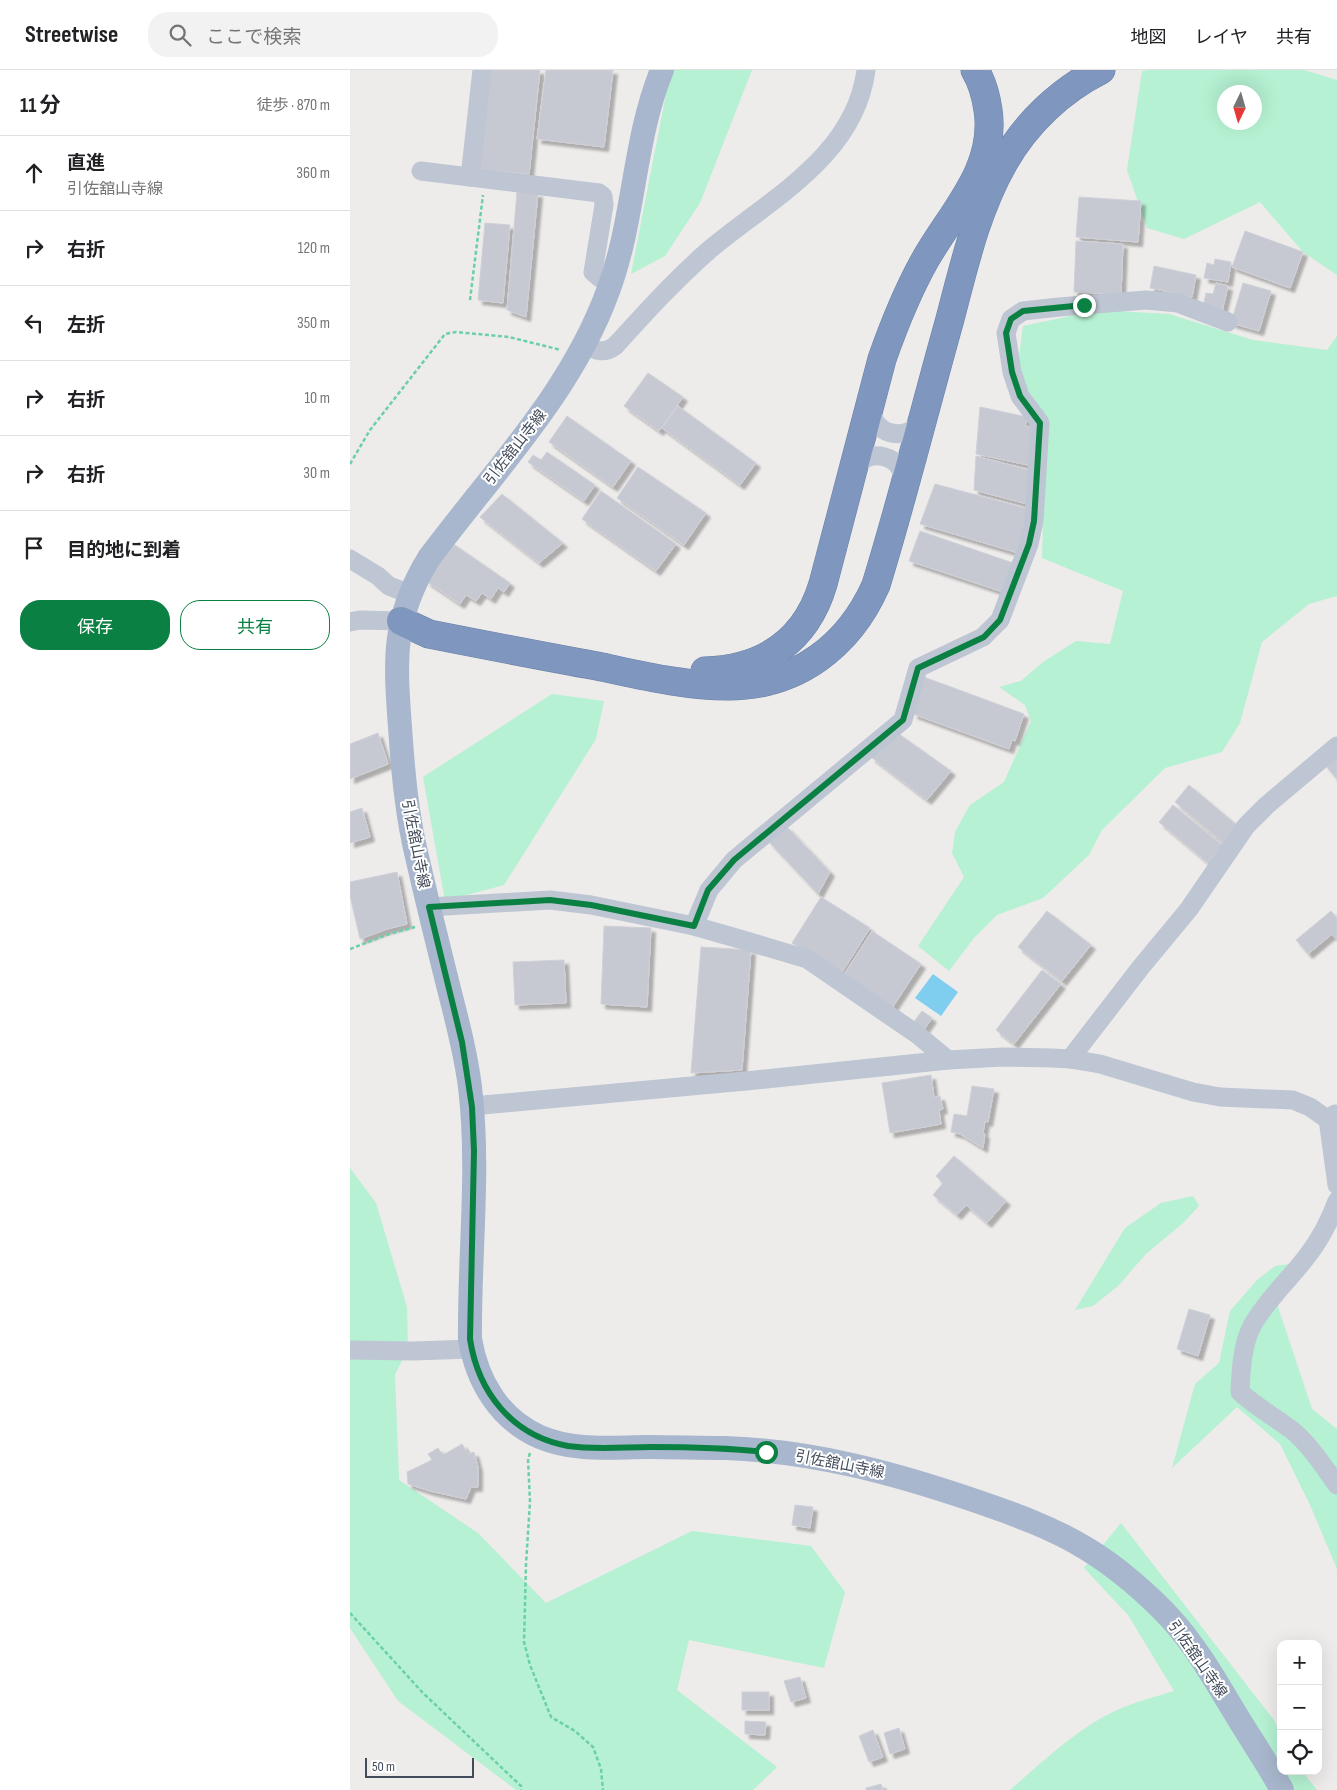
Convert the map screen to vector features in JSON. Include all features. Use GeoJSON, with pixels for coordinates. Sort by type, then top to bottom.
{"type":"FeatureCollection","features":[{"type":"Feature","properties":{"kind":"highway"},"geometry":{"type":"LineString","coordinates":[[401,622],[432,621],[691,671],[723,670],[752,664],[777,651],[788,642],[806,622],[821,590],[871,400],[891,333],[908,292],[925,260],[978,177],[984,163],[988,148],[990,118],[983,88],[975,70]]}},
{"type":"Feature","properties":{"kind":"highway"},"geometry":{"type":"LineString","coordinates":[[401,622],[429,634],[661,679],[727,686],[762,683],[795,672],[817,659],[838,642],[860,616],[876,585],[971,242],[994,179],[1016,143],[1044,110],[1078,83],[1101,70]]}},
{"type":"Feature","properties":{"kind":"main road","name":"引佐舘山寺線"},"geometry":{"type":"LineString","coordinates":[[662,70],[646,119],[626,229],[612,282],[597,320],[581,352],[549,404],[429,558],[410,594],[401,622],[396,662],[403,768],[413,837],[462,1042],[472,1106],[474,1151],[470,1323],[472,1349],[477,1369],[491,1396],[512,1419],[536,1435],[567,1446],[728,1448],[816,1457],[864,1466],[932,1486],[1000,1510],[1050,1530],[1085,1548],[1104,1560],[1173,1621],[1200,1657],[1282,1790]]}},
{"type":"Feature","properties":{"kind":"street"},"geometry":{"type":"LineString","coordinates":[[478,178],[482,70]]}},
{"type":"Feature","properties":{"kind":"street"},"geometry":{"type":"LineString","coordinates":[[581,352],[601,352],[615,346],[662,294],[708,252],[820,160],[850,121],[862,91],[866,70]]}},
{"type":"Feature","properties":{"kind":"street"},"geometry":{"type":"LineString","coordinates":[[421,171],[599,193],[603,196],[604,205],[593,272],[600,278],[612,282]]}},
{"type":"Feature","properties":{"kind":"street"},"geometry":{"type":"LineString","coordinates":[[694,926],[708,890],[734,860],[903,720],[918,668],[984,637],[1000,620],[1029,544],[1034,521],[1040,423],[1020,396],[1012,372],[1006,333],[1011,319],[1023,311],[1146,300],[1178,304],[1228,322]]}},
{"type":"Feature","properties":{"kind":"street"},"geometry":{"type":"LineString","coordinates":[[871,400],[871,414],[874,421],[884,431],[890,433],[904,434],[911,431],[921,421],[923,414]]}},
{"type":"Feature","properties":{"kind":"street"},"geometry":{"type":"LineString","coordinates":[[851,476],[858,463],[864,459],[870,456],[884,456],[896,463],[900,469],[904,482],[903,489]]}},
{"type":"Feature","properties":{"kind":"street"},"geometry":{"type":"LineString","coordinates":[[350,559],[378,576],[389,586],[410,594]]}},
{"type":"Feature","properties":{"kind":"street"},"geometry":{"type":"LineString","coordinates":[[350,622],[360,620],[401,622]]}},
{"type":"Feature","properties":{"kind":"street"},"geometry":{"type":"LineString","coordinates":[[1070,1059],[1141,967],[1189,909],[1246,826],[1267,805],[1337,746]]}},
{"type":"Feature","properties":{"kind":"street"},"geometry":{"type":"LineString","coordinates":[[431,915],[550,900],[591,905],[694,926],[807,959],[918,1035],[948,1060]]}},
{"type":"Feature","properties":{"kind":"street"},"geometry":{"type":"LineString","coordinates":[[472,1106],[948,1060],[1003,1057],[1070,1059],[1100,1064],[1193,1092],[1220,1097],[1293,1100],[1310,1107],[1334,1119],[1337,1185]]}},
{"type":"Feature","properties":{"kind":"street"},"geometry":{"type":"LineString","coordinates":[[1337,1201],[1328,1224],[1308,1255],[1280,1287],[1253,1325],[1242,1361],[1240,1392],[1253,1404],[1294,1432],[1321,1462],[1337,1484]]}},
{"type":"Feature","properties":{"kind":"street"},"geometry":{"type":"LineString","coordinates":[[350,1350],[413,1351],[472,1349]]}},
{"type":"Feature","properties":{"kind":"path"},"geometry":{"type":"LineString","coordinates":[[470,300],[478,178]]}},
{"type":"Feature","properties":{"kind":"path"},"geometry":{"type":"LineString","coordinates":[[350,464],[370,430],[445,334],[456,332],[516,338],[567,352],[581,352]]}},
{"type":"Feature","properties":{"kind":"path"},"geometry":{"type":"LineString","coordinates":[[350,949],[390,934],[431,915]]}},
{"type":"Feature","properties":{"kind":"path"},"geometry":{"type":"LineString","coordinates":[[536,1435],[528,1458],[530,1502],[524,1642],[530,1666],[551,1717],[575,1731],[593,1748],[601,1769],[602,1790]]}},
{"type":"Feature","properties":{"kind":"path"},"geometry":{"type":"LineString","coordinates":[[350,1613],[423,1693],[496,1761],[521,1786],[521,1790]]}},
{"type":"Feature","properties":{"kind":"green space"},"geometry":{"type":"Polygon","coordinates":[[[674,70],[752,70],[700,203],[665,256],[631,274],[666,94],[674,70]]]}},
{"type":"Feature","properties":{"kind":"green space"},"geometry":{"type":"Polygon","coordinates":[[[1304,70],[1337,80],[1337,275],[1303,252],[1260,202],[1184,239],[1147,228],[1127,170],[1142,71],[1304,70]]]}},
{"type":"Feature","properties":{"kind":"green space"},"geometry":{"type":"Polygon","coordinates":[[[1099,310],[1169,314],[1253,340],[1327,350],[1337,336],[1337,596],[1309,604],[1262,642],[1240,723],[1222,752],[1165,768],[1102,830],[1089,855],[1043,898],[997,915],[974,938],[949,971],[918,946],[964,877],[952,853],[955,832],[970,805],[1004,782],[1031,721],[1025,705],[999,687],[1021,681],[1043,662],[1076,641],[1110,644],[1123,591],[1042,558],[1046,417],[1017,374],[1023,326],[1099,310]]]}},
{"type":"Feature","properties":{"kind":"green space"},"geometry":{"type":"Polygon","coordinates":[[[552,694],[604,701],[596,739],[504,885],[445,901],[423,777],[552,694]]]}},
{"type":"Feature","properties":{"kind":"green space"},"geometry":{"type":"Polygon","coordinates":[[[350,1168],[376,1203],[407,1307],[408,1350],[395,1374],[399,1480],[478,1533],[546,1603],[692,1531],[811,1546],[845,1592],[824,1668],[689,1640],[677,1690],[777,1767],[753,1790],[516,1790],[398,1701],[350,1628],[350,1168]]]}},
{"type":"Feature","properties":{"kind":"green space"},"geometry":{"type":"Polygon","coordinates":[[[1193,1196],[1199,1206],[1183,1223],[1146,1254],[1118,1286],[1093,1306],[1075,1310],[1125,1228],[1161,1203],[1193,1196]]]}},
{"type":"Feature","properties":{"kind":"green space"},"geometry":{"type":"Polygon","coordinates":[[[1290,1264],[1278,1307],[1312,1409],[1337,1429],[1337,1569],[1310,1505],[1280,1444],[1237,1407],[1172,1468],[1195,1384],[1219,1363],[1230,1311],[1257,1280],[1275,1266],[1290,1264]]]}},
{"type":"Feature","properties":{"kind":"green space"},"geometry":{"type":"Polygon","coordinates":[[[1121,1523],[1274,1720],[1277,1727],[1277,1775],[1305,1775],[1317,1790],[1010,1790],[1060,1747],[1101,1718],[1130,1705],[1174,1691],[1128,1615],[1084,1568],[1121,1523]]]}},
{"type":"Feature","properties":{"kind":"water"},"geometry":{"type":"Polygon","coordinates":[[[933,974],[958,992],[941,1016],[915,998],[933,974]]]}},
{"type":"Feature","properties":{"kind":"building"},"geometry":{"type":"Polygon","coordinates":[[[487,70],[540,70],[529,174],[477,169],[487,70]]]}},
{"type":"Feature","properties":{"kind":"building"},"geometry":{"type":"Polygon","coordinates":[[[546,70],[613,70],[604,147],[537,139],[546,70]]]}},
{"type":"Feature","properties":{"kind":"building"},"geometry":{"type":"Polygon","coordinates":[[[517,192],[538,193],[526,317],[507,310],[517,192]]]}},
{"type":"Feature","properties":{"kind":"building"},"geometry":{"type":"Polygon","coordinates":[[[1079,197],[1141,201],[1138,242],[1076,237],[1079,197]]]}},
{"type":"Feature","properties":{"kind":"building"},"geometry":{"type":"Polygon","coordinates":[[[485,223],[510,225],[503,303],[478,300],[485,223]]]}},
{"type":"Feature","properties":{"kind":"building"},"geometry":{"type":"Polygon","coordinates":[[[1245,231],[1303,252],[1290,288],[1232,267],[1245,231]]]}},
{"type":"Feature","properties":{"kind":"building"},"geometry":{"type":"Polygon","coordinates":[[[1076,241],[1123,244],[1121,295],[1074,292],[1076,241]]]}},
{"type":"Feature","properties":{"kind":"building"},"geometry":{"type":"Polygon","coordinates":[[[1215,259],[1231,262],[1228,282],[1204,278],[1207,263],[1214,265],[1215,259]]]}},
{"type":"Feature","properties":{"kind":"building"},"geometry":{"type":"Polygon","coordinates":[[[1154,266],[1196,275],[1192,297],[1150,288],[1154,266]]]}},
{"type":"Feature","properties":{"kind":"building"},"geometry":{"type":"Polygon","coordinates":[[[1216,283],[1228,286],[1222,312],[1203,307],[1206,293],[1213,294],[1216,283]]]}},
{"type":"Feature","properties":{"kind":"building"},"geometry":{"type":"Polygon","coordinates":[[[1243,283],[1271,291],[1259,331],[1231,323],[1243,283]]]}},
{"type":"Feature","properties":{"kind":"building"},"geometry":{"type":"Polygon","coordinates":[[[648,373],[683,397],[659,431],[624,406],[648,373]]]}},
{"type":"Feature","properties":{"kind":"building"},"geometry":{"type":"Polygon","coordinates":[[[678,406],[756,463],[740,485],[662,428],[678,406]]]}},
{"type":"Feature","properties":{"kind":"building"},"geometry":{"type":"Polygon","coordinates":[[[980,407],[1027,417],[1025,426],[1032,427],[1028,465],[976,454],[980,407]]]}},
{"type":"Feature","properties":{"kind":"building"},"geometry":{"type":"Polygon","coordinates":[[[567,416],[631,461],[613,487],[549,442],[567,416]]]}},
{"type":"Feature","properties":{"kind":"building"},"geometry":{"type":"Polygon","coordinates":[[[547,452],[595,485],[584,501],[528,462],[533,455],[541,460],[547,452]]]}},
{"type":"Feature","properties":{"kind":"building"},"geometry":{"type":"Polygon","coordinates":[[[976,456],[1029,470],[1027,504],[974,490],[976,456]]]}},
{"type":"Feature","properties":{"kind":"building"},"geometry":{"type":"Polygon","coordinates":[[[638,467],[706,513],[684,545],[617,498],[638,467]]]}},
{"type":"Feature","properties":{"kind":"building"},"geometry":{"type":"Polygon","coordinates":[[[935,484],[1029,509],[1018,553],[920,524],[935,484]]]}},
{"type":"Feature","properties":{"kind":"building"},"geometry":{"type":"Polygon","coordinates":[[[601,491],[676,544],[656,571],[582,519],[601,491]]]}},
{"type":"Feature","properties":{"kind":"building"},"geometry":{"type":"Polygon","coordinates":[[[502,494],[563,543],[539,563],[480,517],[502,494]]]}},
{"type":"Feature","properties":{"kind":"building"},"geometry":{"type":"Polygon","coordinates":[[[920,531],[1013,563],[1003,592],[909,561],[920,531]]]}},
{"type":"Feature","properties":{"kind":"building"},"geometry":{"type":"Polygon","coordinates":[[[452,543],[510,583],[504,592],[498,588],[491,599],[482,593],[476,601],[466,595],[460,604],[426,581],[452,543]]]}},
{"type":"Feature","properties":{"kind":"building"},"geometry":{"type":"Polygon","coordinates":[[[924,677],[1024,714],[1015,741],[1012,740],[1009,749],[913,714],[924,677]]]}},
{"type":"Feature","properties":{"kind":"building"},"geometry":{"type":"Polygon","coordinates":[[[378,733],[388,764],[350,779],[350,744],[378,733]]]}},
{"type":"Feature","properties":{"kind":"building"},"geometry":{"type":"Polygon","coordinates":[[[899,734],[951,771],[927,800],[871,757],[899,734]]]}},
{"type":"Feature","properties":{"kind":"building"},"geometry":{"type":"Polygon","coordinates":[[[1337,755],[1337,779],[1325,765],[1337,755]]]}},
{"type":"Feature","properties":{"kind":"building"},"geometry":{"type":"Polygon","coordinates":[[[1189,785],[1238,826],[1223,843],[1175,802],[1189,785]]]}},
{"type":"Feature","properties":{"kind":"building"},"geometry":{"type":"Polygon","coordinates":[[[1173,805],[1222,845],[1208,863],[1159,822],[1173,805]]]}},
{"type":"Feature","properties":{"kind":"building"},"geometry":{"type":"Polygon","coordinates":[[[362,808],[370,837],[350,843],[350,812],[362,808]]]}},
{"type":"Feature","properties":{"kind":"building"},"geometry":{"type":"Polygon","coordinates":[[[786,826],[830,872],[818,894],[768,841],[786,826]]]}},
{"type":"Feature","properties":{"kind":"building"},"geometry":{"type":"Polygon","coordinates":[[[397,872],[407,924],[360,939],[350,896],[350,882],[397,872]]]}},
{"type":"Feature","properties":{"kind":"building"},"geometry":{"type":"Polygon","coordinates":[[[821,897],[870,928],[841,974],[792,943],[821,897]]]}},
{"type":"Feature","properties":{"kind":"building"},"geometry":{"type":"Polygon","coordinates":[[[1047,911],[1091,945],[1062,981],[1018,947],[1047,911]]]}},
{"type":"Feature","properties":{"kind":"building"},"geometry":{"type":"Polygon","coordinates":[[[1331,911],[1337,918],[1337,940],[1332,934],[1308,954],[1296,940],[1331,911]]]}},
{"type":"Feature","properties":{"kind":"building"},"geometry":{"type":"Polygon","coordinates":[[[604,926],[651,928],[647,1007],[601,1004],[604,926]]]}},
{"type":"Feature","properties":{"kind":"building"},"geometry":{"type":"Polygon","coordinates":[[[872,931],[921,964],[892,1008],[843,976],[872,931]]]}},
{"type":"Feature","properties":{"kind":"building"},"geometry":{"type":"Polygon","coordinates":[[[701,947],[751,950],[742,1070],[691,1073],[701,947]]]}},
{"type":"Feature","properties":{"kind":"building"},"geometry":{"type":"Polygon","coordinates":[[[564,960],[566,1003],[515,1005],[513,962],[564,960]]]}},
{"type":"Feature","properties":{"kind":"building"},"geometry":{"type":"Polygon","coordinates":[[[1042,970],[1061,984],[1014,1044],[996,1030],[1042,970]]]}},
{"type":"Feature","properties":{"kind":"building"},"geometry":{"type":"Polygon","coordinates":[[[922,1011],[932,1018],[923,1031],[913,1023],[922,1011]]]}},
{"type":"Feature","properties":{"kind":"building"},"geometry":{"type":"Polygon","coordinates":[[[931,1075],[934,1097],[940,1096],[943,1109],[939,1110],[941,1124],[890,1133],[882,1083],[931,1075]]]}},
{"type":"Feature","properties":{"kind":"building"},"geometry":{"type":"Polygon","coordinates":[[[972,1086],[994,1089],[988,1122],[985,1121],[983,1148],[960,1134],[951,1132],[954,1114],[967,1116],[972,1086]]]}},
{"type":"Feature","properties":{"kind":"building"},"geometry":{"type":"Polygon","coordinates":[[[954,1156],[1006,1201],[987,1223],[966,1205],[957,1215],[933,1195],[943,1183],[936,1176],[954,1156]]]}},
{"type":"Feature","properties":{"kind":"building"},"geometry":{"type":"Polygon","coordinates":[[[1189,1309],[1210,1315],[1198,1356],[1177,1349],[1189,1309]]]}},
{"type":"Feature","properties":{"kind":"building"},"geometry":{"type":"Polygon","coordinates":[[[462,1444],[468,1454],[474,1452],[478,1467],[478,1487],[471,1487],[466,1499],[408,1484],[407,1472],[432,1460],[428,1454],[438,1448],[443,1455],[462,1444]]]}},
{"type":"Feature","properties":{"kind":"building"},"geometry":{"type":"Polygon","coordinates":[[[795,1505],[813,1507],[810,1528],[792,1525],[795,1505]]]}},
{"type":"Feature","properties":{"kind":"building"},"geometry":{"type":"Polygon","coordinates":[[[800,1677],[806,1698],[791,1702],[784,1681],[800,1677]]]}},
{"type":"Feature","properties":{"kind":"building"},"geometry":{"type":"Polygon","coordinates":[[[742,1692],[769,1692],[769,1710],[742,1710],[742,1692]]]}},
{"type":"Feature","properties":{"kind":"building"},"geometry":{"type":"Polygon","coordinates":[[[745,1721],[766,1722],[765,1735],[745,1734],[745,1721]]]}},
{"type":"Feature","properties":{"kind":"building"},"geometry":{"type":"Polygon","coordinates":[[[899,1728],[905,1749],[890,1754],[884,1733],[899,1728]]]}},
{"type":"Feature","properties":{"kind":"building"},"geometry":{"type":"Polygon","coordinates":[[[873,1730],[883,1757],[869,1762],[859,1736],[873,1730]]]}},
{"type":"Feature","properties":{"kind":"building"},"geometry":{"type":"Polygon","coordinates":[[[881,1784],[883,1790],[866,1790],[866,1788],[881,1784]]]}},
{"type":"Feature","properties":{"kind":"route"},"geometry":{"type":"LineString","coordinates":[[766,1452],[728,1448],[567,1446],[552,1442],[524,1428],[501,1409],[491,1396],[477,1369],[470,1339],[474,1151],[470,1085],[462,1042],[429,907],[550,900],[591,905],[694,926],[708,890],[734,860],[903,720],[918,668],[984,637],[1000,620],[1029,544],[1034,521],[1040,423],[1020,396],[1012,372],[1006,333],[1011,319],[1023,311],[1084,305]]}}]}
